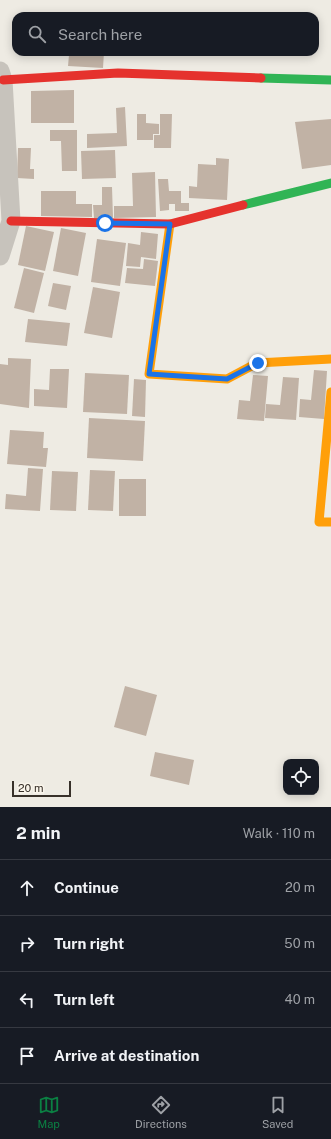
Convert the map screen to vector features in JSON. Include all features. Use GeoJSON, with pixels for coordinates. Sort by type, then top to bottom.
{"type":"FeatureCollection","features":[{"type":"Feature","properties":{"kind":"street"},"geometry":{"type":"LineString","coordinates":[[0,256],[11,221],[2,76],[118,73],[331,80]]}},
{"type":"Feature","properties":{"kind":"street"},"geometry":{"type":"LineString","coordinates":[[11,221],[170,224],[331,183]]}},
{"type":"Feature","properties":{"kind":"street"},"geometry":{"type":"LineString","coordinates":[[170,224],[149,374],[227,379],[258,363],[331,359]]}},
{"type":"Feature","properties":{"kind":"street"},"geometry":{"type":"LineString","coordinates":[[331,392],[319,522],[331,522]]}},
{"type":"Feature","properties":{"kind":"building"},"geometry":{"type":"Polygon","coordinates":[[[69,56],[104,56],[103,68],[68,66],[69,56]]]}},
{"type":"Feature","properties":{"kind":"building"},"geometry":{"type":"Polygon","coordinates":[[[74,90],[74,123],[31,123],[31,91],[74,90]]]}},
{"type":"Feature","properties":{"kind":"building"},"geometry":{"type":"Polygon","coordinates":[[[125,107],[127,146],[87,148],[87,134],[117,133],[116,108],[125,107]]]}},
{"type":"Feature","properties":{"kind":"building"},"geometry":{"type":"Polygon","coordinates":[[[137,114],[146,114],[146,123],[159,124],[159,134],[153,134],[153,140],[137,140],[137,114]]]}},
{"type":"Feature","properties":{"kind":"building"},"geometry":{"type":"Polygon","coordinates":[[[160,114],[172,114],[171,148],[154,148],[154,135],[160,135],[160,114]]]}},
{"type":"Feature","properties":{"kind":"building"},"geometry":{"type":"Polygon","coordinates":[[[331,119],[331,165],[302,169],[295,122],[331,119]]]}},
{"type":"Feature","properties":{"kind":"building"},"geometry":{"type":"Polygon","coordinates":[[[50,130],[77,130],[77,171],[62,171],[61,141],[50,141],[50,130]]]}},
{"type":"Feature","properties":{"kind":"building"},"geometry":{"type":"Polygon","coordinates":[[[18,148],[31,148],[30,169],[34,169],[34,179],[17,178],[18,148]]]}},
{"type":"Feature","properties":{"kind":"building"},"geometry":{"type":"Polygon","coordinates":[[[115,150],[116,178],[82,179],[81,151],[115,150]]]}},
{"type":"Feature","properties":{"kind":"building"},"geometry":{"type":"Polygon","coordinates":[[[216,158],[229,159],[227,200],[189,198],[189,186],[197,187],[198,164],[216,165],[216,158]]]}},
{"type":"Feature","properties":{"kind":"building"},"geometry":{"type":"Polygon","coordinates":[[[155,172],[156,217],[114,218],[114,206],[133,206],[132,173],[155,172]]]}},
{"type":"Feature","properties":{"kind":"building"},"geometry":{"type":"Polygon","coordinates":[[[158,179],[168,179],[169,191],[181,191],[181,203],[189,203],[189,211],[175,211],[175,204],[169,204],[169,210],[160,211],[158,179]]]}},
{"type":"Feature","properties":{"kind":"building"},"geometry":{"type":"Polygon","coordinates":[[[102,187],[112,187],[113,218],[94,218],[93,205],[102,205],[102,187]]]}},
{"type":"Feature","properties":{"kind":"building"},"geometry":{"type":"Polygon","coordinates":[[[41,191],[76,191],[76,204],[92,204],[92,217],[41,216],[41,191]]]}},
{"type":"Feature","properties":{"kind":"building"},"geometry":{"type":"Polygon","coordinates":[[[26,226],[54,232],[45,271],[18,265],[26,226]]]}},
{"type":"Feature","properties":{"kind":"building"},"geometry":{"type":"Polygon","coordinates":[[[61,228],[86,233],[78,276],[53,271],[61,228]]]}},
{"type":"Feature","properties":{"kind":"building"},"geometry":{"type":"Polygon","coordinates":[[[141,232],[158,234],[156,259],[141,257],[140,267],[126,266],[128,243],[140,245],[141,232]]]}},
{"type":"Feature","properties":{"kind":"building"},"geometry":{"type":"Polygon","coordinates":[[[97,239],[126,243],[120,286],[91,282],[97,239]]]}},
{"type":"Feature","properties":{"kind":"building"},"geometry":{"type":"Polygon","coordinates":[[[144,259],[158,261],[155,286],[125,283],[127,268],[143,269],[144,259]]]}},
{"type":"Feature","properties":{"kind":"building"},"geometry":{"type":"Polygon","coordinates":[[[24,268],[44,273],[34,313],[14,308],[24,268]]]}},
{"type":"Feature","properties":{"kind":"building"},"geometry":{"type":"Polygon","coordinates":[[[53,283],[71,286],[66,310],[48,306],[53,283]]]}},
{"type":"Feature","properties":{"kind":"building"},"geometry":{"type":"Polygon","coordinates":[[[93,287],[120,292],[112,338],[84,333],[93,287]]]}},
{"type":"Feature","properties":{"kind":"building"},"geometry":{"type":"Polygon","coordinates":[[[28,319],[70,323],[67,346],[25,342],[28,319]]]}},
{"type":"Feature","properties":{"kind":"building"},"geometry":{"type":"Polygon","coordinates":[[[8,358],[31,359],[29,408],[0,404],[0,364],[8,365],[8,358]]]}},
{"type":"Feature","properties":{"kind":"building"},"geometry":{"type":"Polygon","coordinates":[[[50,369],[69,369],[67,408],[34,406],[34,389],[49,390],[50,369]]]}},
{"type":"Feature","properties":{"kind":"building"},"geometry":{"type":"Polygon","coordinates":[[[314,370],[327,371],[324,419],[299,417],[300,399],[311,400],[314,370]]]}},
{"type":"Feature","properties":{"kind":"building"},"geometry":{"type":"Polygon","coordinates":[[[85,373],[129,375],[127,414],[83,412],[85,373]]]}},
{"type":"Feature","properties":{"kind":"building"},"geometry":{"type":"Polygon","coordinates":[[[253,375],[268,376],[264,421],[237,419],[239,400],[250,401],[253,375]]]}},
{"type":"Feature","properties":{"kind":"building"},"geometry":{"type":"Polygon","coordinates":[[[283,377],[299,378],[296,420],[265,418],[266,404],[280,405],[283,377]]]}},
{"type":"Feature","properties":{"kind":"building"},"geometry":{"type":"Polygon","coordinates":[[[134,379],[146,380],[145,417],[132,416],[134,379]]]}},
{"type":"Feature","properties":{"kind":"building"},"geometry":{"type":"Polygon","coordinates":[[[89,418],[145,421],[143,461],[87,458],[89,418]]]}},
{"type":"Feature","properties":{"kind":"building"},"geometry":{"type":"Polygon","coordinates":[[[10,430],[44,432],[43,448],[48,448],[46,467],[7,464],[10,430]]]}},
{"type":"Feature","properties":{"kind":"building"},"geometry":{"type":"Polygon","coordinates":[[[28,468],[43,469],[40,511],[5,509],[6,494],[26,496],[28,468]]]}},
{"type":"Feature","properties":{"kind":"building"},"geometry":{"type":"Polygon","coordinates":[[[90,470],[115,471],[113,511],[88,510],[90,470]]]}},
{"type":"Feature","properties":{"kind":"building"},"geometry":{"type":"Polygon","coordinates":[[[52,471],[78,472],[76,511],[50,510],[52,471]]]}},
{"type":"Feature","properties":{"kind":"building"},"geometry":{"type":"Polygon","coordinates":[[[119,479],[146,479],[146,516],[119,516],[119,479]]]}},
{"type":"Feature","properties":{"kind":"building"},"geometry":{"type":"Polygon","coordinates":[[[125,686],[157,695],[146,736],[114,727],[125,686]]]}},
{"type":"Feature","properties":{"kind":"building"},"geometry":{"type":"Polygon","coordinates":[[[155,752],[194,760],[189,785],[150,776],[155,752]]]}},
{"type":"Feature","properties":{"kind":"traffic: fast"},"geometry":{"type":"LineString","coordinates":[[261,78],[331,80]]}},
{"type":"Feature","properties":{"kind":"traffic: fast"},"geometry":{"type":"LineString","coordinates":[[243,205],[331,183]]}},
{"type":"Feature","properties":{"kind":"traffic: slow"},"geometry":{"type":"LineString","coordinates":[[170,224],[149,374],[227,379],[257,363],[331,359]]}},
{"type":"Feature","properties":{"kind":"traffic: slow"},"geometry":{"type":"LineString","coordinates":[[331,392],[319,522],[331,522]]}},
{"type":"Feature","properties":{"kind":"traffic: jam"},"geometry":{"type":"LineString","coordinates":[[3,80],[118,73],[261,78]]}},
{"type":"Feature","properties":{"kind":"traffic: jam"},"geometry":{"type":"LineString","coordinates":[[11,221],[170,224],[243,205]]}},
{"type":"Feature","properties":{"kind":"route"},"geometry":{"type":"LineString","coordinates":[[105,223],[170,224],[149,374],[227,379],[258,363]]}}]}
